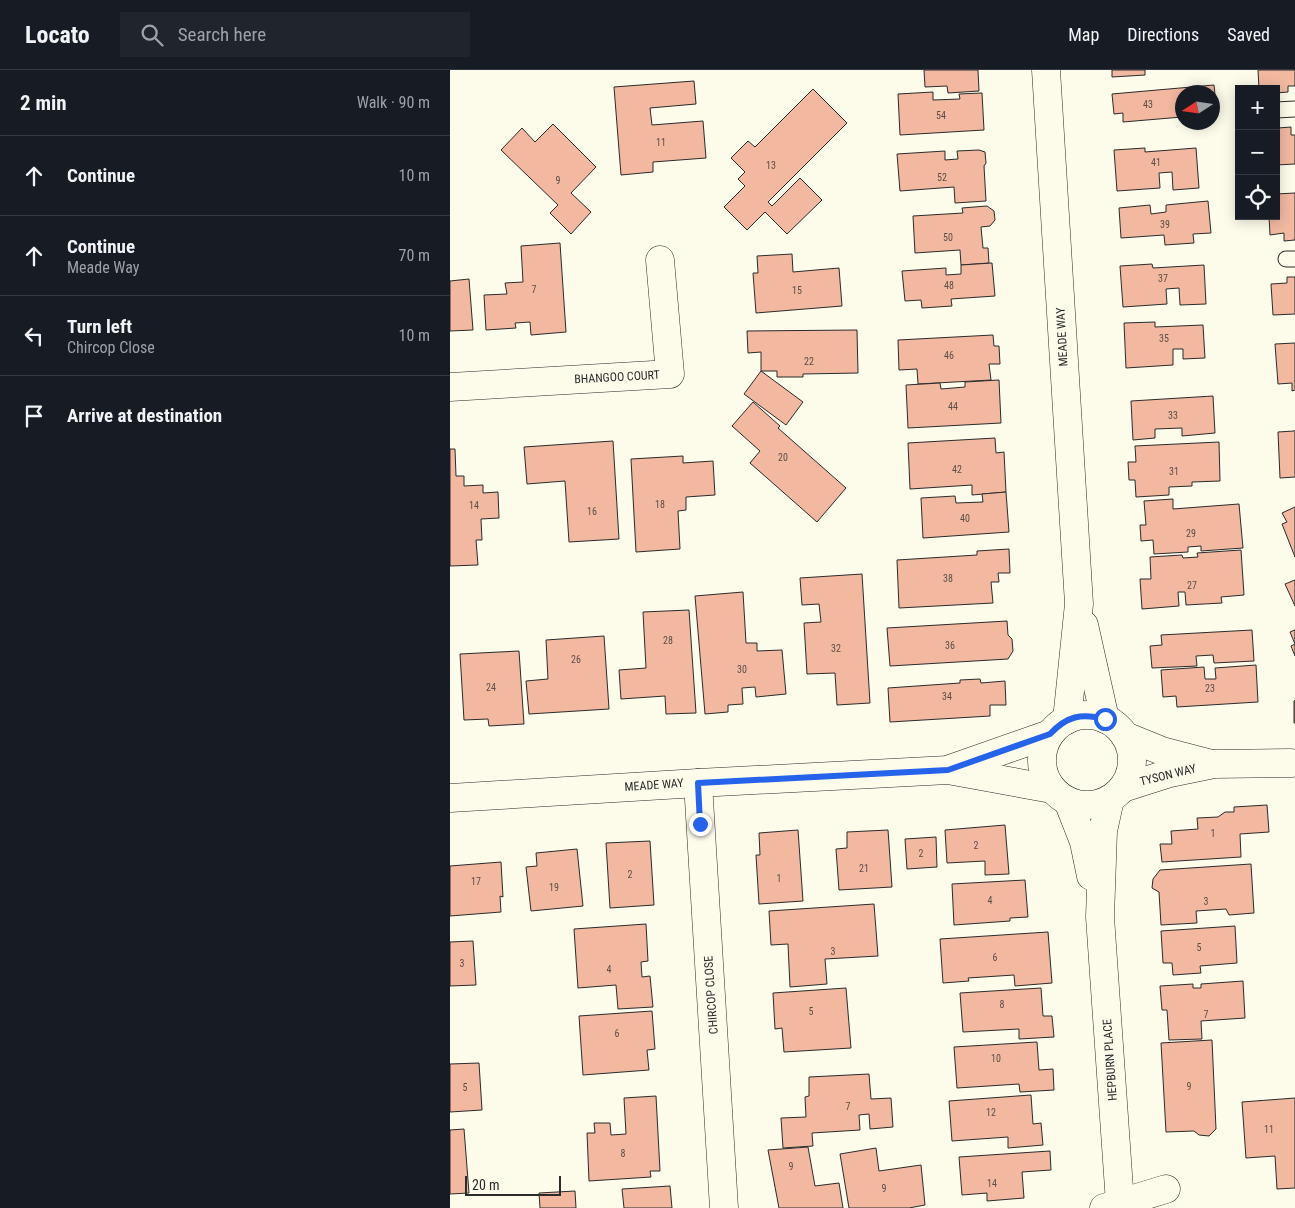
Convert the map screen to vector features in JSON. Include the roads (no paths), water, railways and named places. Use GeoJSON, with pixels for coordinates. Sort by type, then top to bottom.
{"type":"FeatureCollection","features":[{"type":"Feature","properties":{"kind":"street","name":"MEADE WAY"},"geometry":{"type":"LineString","coordinates":[[1046,70],[1079,604],[1115,728]]}},
{"type":"Feature","properties":{"kind":"street","name":"BHANGOO COURT"},"geometry":{"type":"LineString","coordinates":[[450,387],[670,374],[660,260]]}},
{"type":"Feature","properties":{"kind":"street","name":"MEADE WAY"},"geometry":{"type":"LineString","coordinates":[[948,770],[1058,727],[1079,604]]}},
{"type":"Feature","properties":{"kind":"street"},"geometry":{"type":"LineString","coordinates":[[1080,716],[1092,716],[1115,728],[1130,748],[1132,762],[1129,776],[1116,793],[1097,804],[1082,805],[1060,795],[1045,776],[1042,762],[1044,747],[1058,727],[1080,716]]}},
{"type":"Feature","properties":{"kind":"street","name":"TYSON WAY"},"geometry":{"type":"LineString","coordinates":[[1115,728],[1162,751],[1214,764]]}},
{"type":"Feature","properties":{"kind":"street","name":"TYSON WAY"},"geometry":{"type":"LineString","coordinates":[[1116,793],[1170,773],[1214,764],[1293,762]]}},
{"type":"Feature","properties":{"kind":"street","name":"MEADE WAY"},"geometry":{"type":"LineString","coordinates":[[450,798],[948,770],[1060,795]]}},
{"type":"Feature","properties":{"kind":"street","name":"CHIRCOP CLOSE"},"geometry":{"type":"LineString","coordinates":[[698,783],[724,1208]]}},
{"type":"Feature","properties":{"kind":"street","name":"HEPBURN PLACE"},"geometry":{"type":"LineString","coordinates":[[1116,793],[1103,831],[1100,917],[1112,1205],[1166,1189]]}},
{"type":"Feature","properties":{"kind":"street","name":"HEPBURN PLACE"},"geometry":{"type":"LineString","coordinates":[[1060,795],[1084,842],[1100,917]]}},
{"type":"Feature","properties":{"kind":"lane"},"geometry":{"type":"LineString","coordinates":[[1280,110],[1295,109]]}}]}
